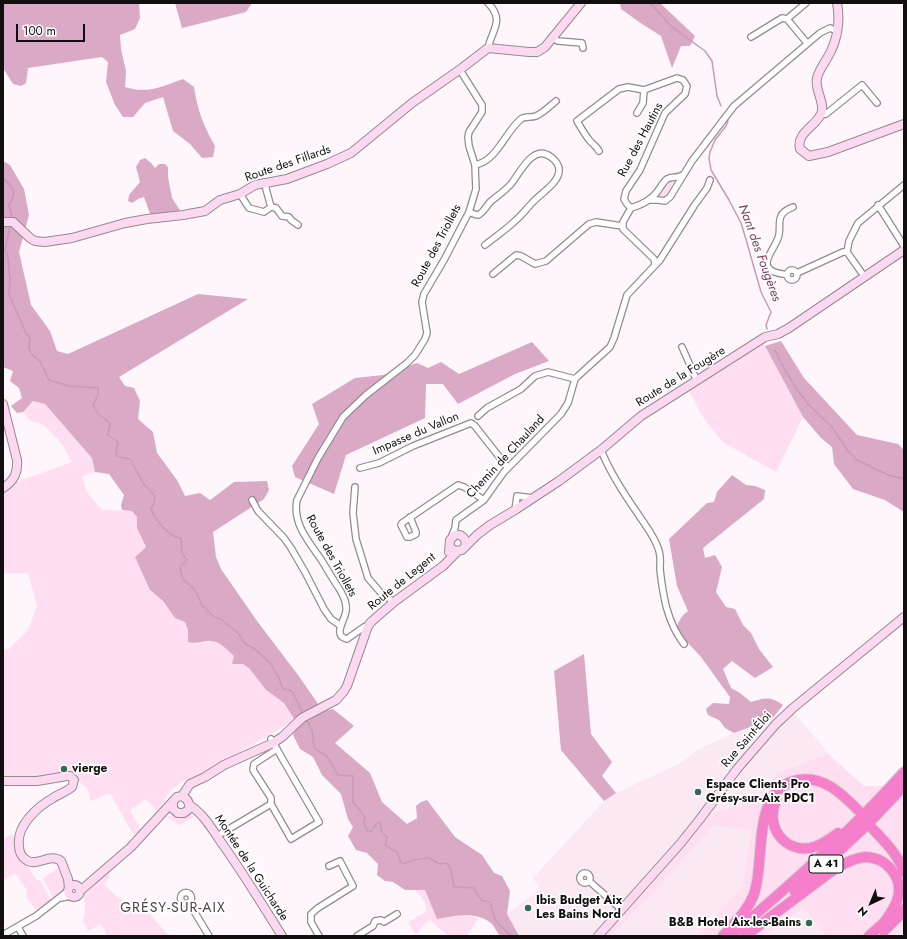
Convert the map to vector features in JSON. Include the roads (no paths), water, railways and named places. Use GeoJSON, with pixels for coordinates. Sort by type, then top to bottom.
{"type":"FeatureCollection","features":[{"type":"Feature","properties":{"kind":"highway","name":"A 41"},"geometry":{"type":"LineString","coordinates":[[730,936],[800,876],[868,811],[904,772]]}},
{"type":"Feature","properties":{"kind":"highway"},"geometry":{"type":"LineString","coordinates":[[723,936],[745,910],[754,894],[759,873],[761,833],[764,819],[770,802],[780,788],[800,780],[819,781],[838,792],[857,811],[830,791],[819,785],[802,783],[790,787],[781,793],[774,805],[772,818],[777,833],[786,842],[795,847],[809,848],[819,845],[827,841],[868,811]]}},
{"type":"Feature","properties":{"kind":"highway","name":"A 41"},"geometry":{"type":"LineString","coordinates":[[744,936],[838,853],[904,786]]}},
{"type":"Feature","properties":{"kind":"highway"},"geometry":{"type":"LineString","coordinates":[[904,863],[896,850],[871,826],[893,851],[904,872]]}},
{"type":"Feature","properties":{"kind":"highway"},"geometry":{"type":"LineString","coordinates":[[744,936],[836,868],[849,861],[863,858],[873,858],[883,862],[892,870],[898,881],[899,893],[897,901],[892,912],[883,924]]}},
{"type":"Feature","properties":{"kind":"highway"},"geometry":{"type":"LineString","coordinates":[[869,936],[898,908],[904,896]]}},
{"type":"Feature","properties":{"kind":"highway"},"geometry":{"type":"LineString","coordinates":[[878,936],[894,922],[904,909]]}},
{"type":"Feature","properties":{"kind":"street"},"geometry":{"type":"LineString","coordinates":[[488,3],[496,14],[496,26],[488,48],[529,52],[537,52],[545,48],[581,3]]}},
{"type":"Feature","properties":{"kind":"street"},"geometry":{"type":"LineString","coordinates":[[787,19],[806,3]]}},
{"type":"Feature","properties":{"kind":"street"},"geometry":{"type":"LineString","coordinates":[[837,3],[839,22],[837,31],[831,51],[817,79],[817,88],[822,103],[820,115],[804,132],[799,141],[800,149],[809,156],[834,150],[904,124]]}},
{"type":"Feature","properties":{"kind":"street"},"geometry":{"type":"LineString","coordinates":[[751,37],[782,18],[787,19],[807,43]]}},
{"type":"Feature","properties":{"kind":"street"},"geometry":{"type":"LineString","coordinates":[[649,200],[665,201],[670,197],[715,129],[734,106],[820,32],[830,28],[837,31]]}},
{"type":"Feature","properties":{"kind":"street"},"geometry":{"type":"LineString","coordinates":[[553,38],[558,41],[582,43],[583,48]]}},
{"type":"Feature","properties":{"kind":"street","name":"Route des Fillards"},"geometry":{"type":"LineString","coordinates":[[3,222],[13,222],[35,241],[51,241],[72,238],[117,225],[147,219],[199,213],[210,209],[220,200],[240,194],[256,185],[287,179],[351,153],[412,103],[460,70],[488,48]]}},
{"type":"Feature","properties":{"kind":"street","name":"Route des Triollets"},"geometry":{"type":"LineString","coordinates":[[341,626],[346,609],[345,599],[300,527],[296,512],[297,500],[318,458],[343,417],[366,395],[408,363],[421,346],[427,333],[422,302],[424,294],[469,212],[476,189],[475,165],[468,146],[468,137],[469,132],[482,112],[482,105],[460,70]]}},
{"type":"Feature","properties":{"kind":"street","name":"Rue des Hautins"},"geometry":{"type":"LineString","coordinates":[[599,151],[577,121],[620,89],[628,87],[644,90],[677,78],[683,80],[687,86],[685,94],[665,113],[640,170],[626,191],[624,199],[631,208]]}},
{"type":"Feature","properties":{"kind":"street"},"geometry":{"type":"LineString","coordinates":[[820,115],[826,114],[862,85],[877,103]]}},
{"type":"Feature","properties":{"kind":"street"},"geometry":{"type":"LineString","coordinates":[[637,113],[643,103],[644,90]]}},
{"type":"Feature","properties":{"kind":"street"},"geometry":{"type":"LineString","coordinates":[[475,165],[480,164],[489,157],[521,118],[536,116],[556,101]]}},
{"type":"Feature","properties":{"kind":"street"},"geometry":{"type":"LineString","coordinates":[[469,212],[480,215],[492,201],[510,185],[528,160],[534,156],[544,154],[555,161],[558,165],[558,176],[549,187],[517,220],[485,244]]}},
{"type":"Feature","properties":{"kind":"street"},"geometry":{"type":"LineString","coordinates":[[623,229],[623,222],[631,208],[649,200],[656,194],[665,180],[680,177],[684,174]]}},
{"type":"Feature","properties":{"kind":"street","name":"Chemin de Chauland"},"geometry":{"type":"LineString","coordinates":[[459,537],[456,520],[484,500],[508,468],[564,411],[575,379],[585,368],[610,347],[627,295],[660,260],[707,188],[710,180]]}},
{"type":"Feature","properties":{"kind":"street"},"geometry":{"type":"LineString","coordinates":[[266,184],[271,207]]}},
{"type":"Feature","properties":{"kind":"street"},"geometry":{"type":"LineString","coordinates":[[864,276],[848,252],[849,241],[858,223],[904,185]]}},
{"type":"Feature","properties":{"kind":"street"},"geometry":{"type":"LineString","coordinates":[[240,194],[249,208],[264,212],[271,207]]}},
{"type":"Feature","properties":{"kind":"street"},"geometry":{"type":"LineString","coordinates":[[878,205],[904,246]]}},
{"type":"Feature","properties":{"kind":"street"},"geometry":{"type":"LineString","coordinates":[[271,207],[276,208],[282,216],[289,218],[298,225]]}},
{"type":"Feature","properties":{"kind":"street"},"geometry":{"type":"LineString","coordinates":[[793,207],[780,217],[779,237],[767,259],[769,268],[774,272],[787,275],[792,281],[797,278],[797,273],[843,252],[848,252]]}},
{"type":"Feature","properties":{"kind":"street"},"geometry":{"type":"LineString","coordinates":[[493,274],[516,255],[521,256],[535,264],[546,261],[589,224],[596,222],[623,229],[654,259],[655,264]]}},
{"type":"Feature","properties":{"kind":"street","name":"Route de la Fougère"},"geometry":{"type":"LineString","coordinates":[[459,537],[476,535],[490,524],[515,510],[559,481],[601,450],[641,416],[765,337],[775,335],[789,328],[904,250]]}},
{"type":"Feature","properties":{"kind":"street"},"geometry":{"type":"LineString","coordinates":[[682,347],[697,381]]}},
{"type":"Feature","properties":{"kind":"street"},"geometry":{"type":"LineString","coordinates":[[478,416],[487,408],[521,389],[535,376],[548,372],[575,379]]}},
{"type":"Feature","properties":{"kind":"street"},"geometry":{"type":"LineString","coordinates":[[3,404],[17,460],[17,467],[15,476],[3,488]]}},
{"type":"Feature","properties":{"kind":"street","name":"Impasse du Vallon"},"geometry":{"type":"LineString","coordinates":[[360,468],[379,463],[413,446],[471,423],[508,468]]}},
{"type":"Feature","properties":{"kind":"street"},"geometry":{"type":"LineString","coordinates":[[601,450],[604,459],[652,536],[659,551],[663,595],[669,618],[678,637],[684,644]]}},
{"type":"Feature","properties":{"kind":"street"},"geometry":{"type":"LineString","coordinates":[[410,517],[458,485],[464,487],[484,500]]}},
{"type":"Feature","properties":{"kind":"street"},"geometry":{"type":"LineString","coordinates":[[355,487],[353,513],[356,539],[368,578],[381,593],[394,602]]}},
{"type":"Feature","properties":{"kind":"street"},"geometry":{"type":"LineString","coordinates":[[252,500],[258,511],[284,538],[291,548],[324,609],[331,619],[341,626],[339,631],[340,635],[347,639],[364,627],[368,626]]}},
{"type":"Feature","properties":{"kind":"street","name":"Route de Legent"},"geometry":{"type":"LineString","coordinates":[[186,803],[191,785],[194,782],[252,751],[273,744],[302,718],[336,700],[344,691],[368,626],[371,622],[394,602],[443,566],[447,560],[457,552],[462,550],[459,537],[449,542],[450,547],[447,560]]}},
{"type":"Feature","properties":{"kind":"street"},"geometry":{"type":"LineString","coordinates":[[450,547],[457,552]]}},
{"type":"Feature","properties":{"kind":"street","name":"Rue Saint-Éloi"},"geometry":{"type":"LineString","coordinates":[[598,936],[700,819],[737,769],[776,724],[793,708],[904,617]]}},
{"type":"Feature","properties":{"kind":"street"},"geometry":{"type":"LineString","coordinates":[[273,744],[319,822],[291,839],[271,804],[272,798],[253,770],[254,764],[273,744]]}},
{"type":"Feature","properties":{"kind":"street"},"geometry":{"type":"LineString","coordinates":[[3,781],[37,781],[67,776],[72,778],[74,783],[72,787],[41,806],[31,815],[23,826],[18,839],[19,850],[27,860],[35,862],[53,857],[62,863],[73,890]]}},
{"type":"Feature","properties":{"kind":"street"},"geometry":{"type":"LineString","coordinates":[[3,936],[36,916],[58,899],[92,881],[132,847],[177,797],[186,803]]}},
{"type":"Feature","properties":{"kind":"street"},"geometry":{"type":"LineString","coordinates":[[173,802],[172,806],[175,811]]}},
{"type":"Feature","properties":{"kind":"street","name":"Montée de la Guicharde"},"geometry":{"type":"LineString","coordinates":[[161,816],[175,811],[181,813],[186,803],[200,814],[245,877],[282,936]]}},
{"type":"Feature","properties":{"kind":"street"},"geometry":{"type":"LineString","coordinates":[[217,836],[271,804]]}},
{"type":"Feature","properties":{"kind":"street"},"geometry":{"type":"LineString","coordinates":[[319,936],[311,922],[311,914],[353,886],[340,861],[328,866]]}},
{"type":"Feature","properties":{"kind":"street"},"geometry":{"type":"LineString","coordinates":[[589,881],[622,910]]}},
{"type":"Feature","properties":{"kind":"street"},"geometry":{"type":"LineString","coordinates":[[189,903],[208,936]]}},
{"type":"Feature","properties":{"kind":"street"},"geometry":{"type":"LineString","coordinates":[[357,936],[373,926],[375,921],[381,920],[384,922],[397,914]]}},
{"type":"Feature","properties":{"kind":"street"},"geometry":{"type":"LineString","coordinates":[[18,927],[23,936]]}},
{"type":"Feature","properties":{"kind":"waterway","name":"Nant des Fougères"},"geometry":{"type":"LineString","coordinates":[[650,3],[672,27],[705,51],[712,61],[717,96],[721,106]]}},
{"type":"Feature","properties":{"kind":"waterway","name":"Nant des Fougères"},"geometry":{"type":"LineString","coordinates":[[728,121],[715,140],[710,152],[709,158],[711,170],[741,223],[761,292],[771,312],[766,325],[767,329]]}},
{"type":"Feature","properties":{"kind":"waterway"},"geometry":{"type":"LineString","coordinates":[[3,178],[10,185],[14,193],[9,205],[12,218]]}},
{"type":"Feature","properties":{"kind":"waterway"},"geometry":{"type":"LineString","coordinates":[[10,227],[5,250],[8,257],[10,281],[9,294],[25,331],[30,338],[29,348],[32,355],[40,361],[49,380],[69,386],[98,388],[98,395],[93,405],[97,413],[110,423],[108,435],[118,442],[116,455],[118,457],[130,459],[143,483],[155,496],[151,509],[156,518],[167,531],[172,535],[181,538],[182,554],[187,560],[180,567],[182,578],[195,590],[202,605],[214,617],[221,619],[239,634],[244,643],[256,650],[270,663],[279,678],[283,689],[290,690],[293,693],[303,714]]}},
{"type":"Feature","properties":{"kind":"waterway","name":"Nant des Fougères"},"geometry":{"type":"LineString","coordinates":[[775,350],[798,391],[809,405],[832,427],[848,451],[857,460],[888,475],[904,479]]}},
{"type":"Feature","properties":{"kind":"waterway"},"geometry":{"type":"LineString","coordinates":[[307,721],[312,730],[314,747],[327,756],[338,775],[353,776],[353,802],[365,817],[364,824],[368,831],[371,832],[377,823],[380,822],[382,833],[387,837],[385,845],[397,852],[401,863],[429,858],[439,864],[447,863],[451,870],[454,887],[474,888],[481,900],[490,902],[495,920],[511,936]]}},
{"type":"Feature","properties":{"kind":"place","name":"vierge"},"geometry":{"type":"Point","coordinates":[64,769]}},
{"type":"Feature","properties":{"kind":"place","name":"Espace Clients Pro Grésy-sur-Aix PDC1"},"geometry":{"type":"Point","coordinates":[698,792]}},
{"type":"Feature","properties":{"kind":"place","name":"Ibis Budget Aix Les Bains Nord"},"geometry":{"type":"Point","coordinates":[528,908]}},
{"type":"Feature","properties":{"kind":"place","name":"B&B Hotel Aix-les-Bains"},"geometry":{"type":"Point","coordinates":[809,923]}},
{"type":"Feature","properties":{"kind":"district","name":"GRÉSY-SUR-AIX"},"geometry":{"type":"Point","coordinates":[173,909]}}]}
